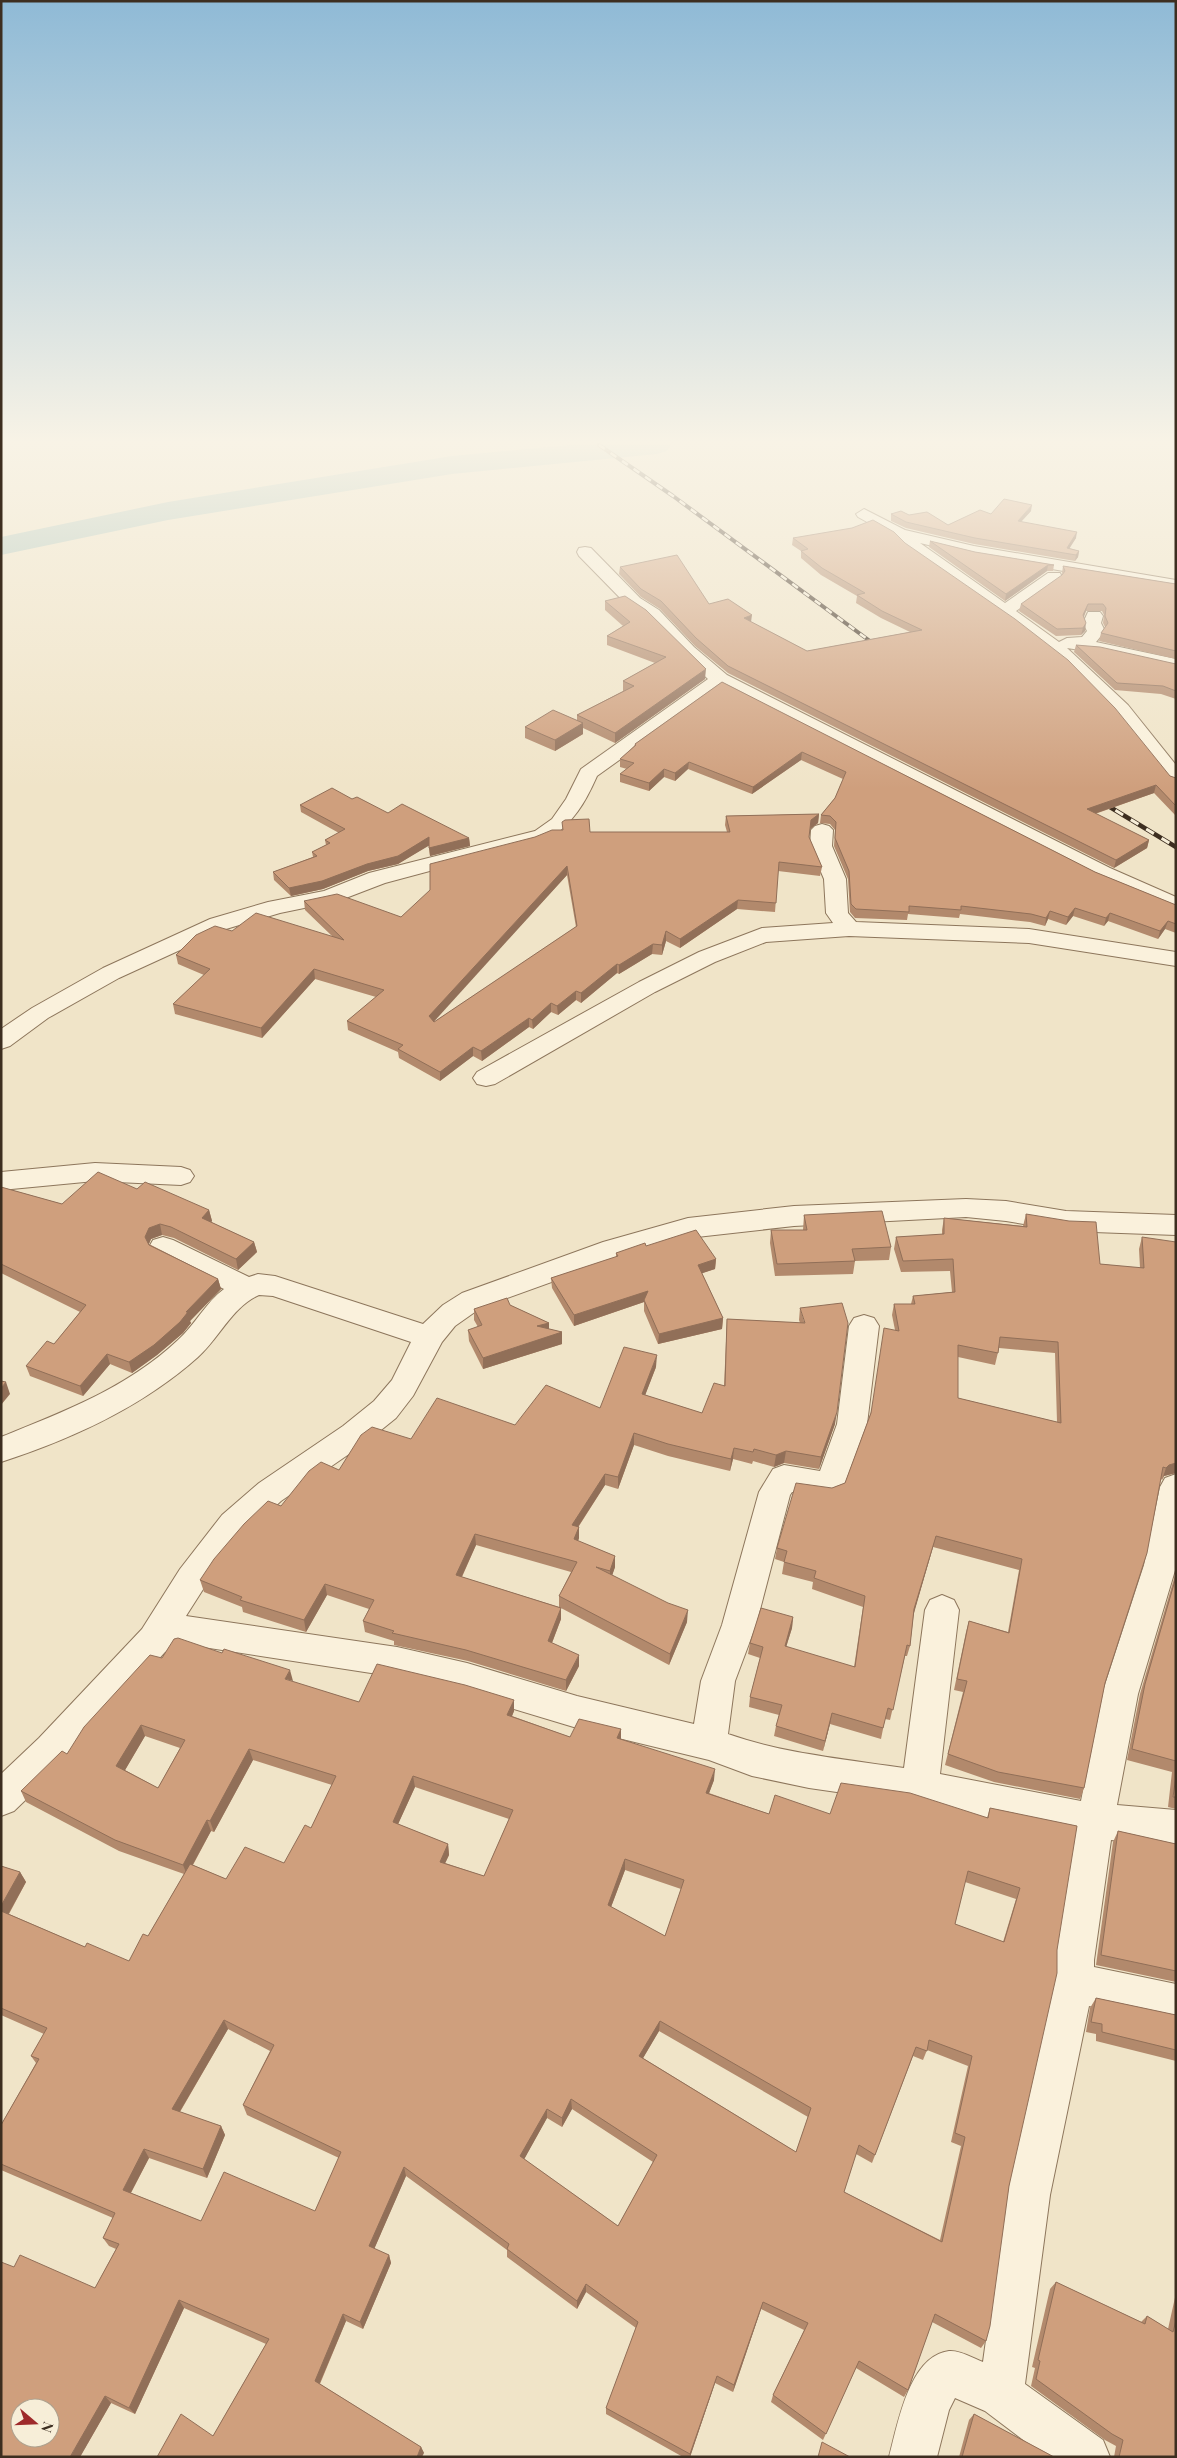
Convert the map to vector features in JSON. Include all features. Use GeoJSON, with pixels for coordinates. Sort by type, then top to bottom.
{"type":"FeatureCollection","features":[{"type":"Feature","properties":{"kind":"street"},"geometry":{"type":"LineString","coordinates":[[593,560],[634,602],[653,614],[688,651],[720,679],[1102,872],[1176,905]]}},
{"type":"Feature","properties":{"kind":"street"},"geometry":{"type":"LineString","coordinates":[[932,560],[1004,611],[1055,643],[1121,709],[1176,779]]}},
{"type":"Feature","properties":{"kind":"street"},"geometry":{"type":"LineString","coordinates":[[1030,560],[1176,585]]}},
{"type":"Feature","properties":{"kind":"street"},"geometry":{"type":"LineString","coordinates":[[1004,611],[1054,577]]}},
{"type":"Feature","properties":{"kind":"street"},"geometry":{"type":"LineString","coordinates":[[1055,643],[1087,642],[1096,631],[1092,623],[1094,616]]}},
{"type":"Feature","properties":{"kind":"street"},"geometry":{"type":"LineString","coordinates":[[1055,643],[1118,651],[1176,665]]}},
{"type":"Feature","properties":{"kind":"street"},"geometry":{"type":"LineString","coordinates":[[1,1041],[40,1013],[111,973],[218,924],[276,907],[330,896],[377,878],[542,835],[559,823],[576,799],[588,773],[720,679]]}},
{"type":"Feature","properties":{"kind":"street"},"geometry":{"type":"LineString","coordinates":[[822,830],[821,846],[835,879],[837,913],[849,929]]}},
{"type":"Feature","properties":{"kind":"street"},"geometry":{"type":"LineString","coordinates":[[486,1078],[647,986],[706,957],[762,935],[849,929],[1029,936],[1176,959]]}},
{"type":"Feature","properties":{"kind":"street"},"geometry":{"type":"LineString","coordinates":[[1,1181],[95,1172],[181,1176]]}},
{"type":"Feature","properties":{"kind":"street"},"geometry":{"type":"LineString","coordinates":[[1,1799],[52,1750],[154,1640],[192,1574],[228,1527],[269,1492],[380,1413],[397,1396],[428,1337],[452,1310],[472,1300],[613,1249],[688,1228],[794,1216],[966,1208],[1006,1211],[1066,1220],[1176,1225]]}},
{"type":"Feature","properties":{"kind":"street"},"geometry":{"type":"LineString","coordinates":[[163,1247],[247,1288]]}},
{"type":"Feature","properties":{"kind":"street"},"geometry":{"type":"LineString","coordinates":[[1,1450],[95,1412],[137,1389],[189,1348],[231,1299],[247,1288],[258,1284],[275,1286],[428,1337]]}},
{"type":"Feature","properties":{"kind":"street"},"geometry":{"type":"LineString","coordinates":[[709,1744],[718,1681],[739,1625],[775,1492],[784,1478],[830,1485],[852,1424],[864,1326]]}},
{"type":"Feature","properties":{"kind":"street"},"geometry":{"type":"LineString","coordinates":[[1002,2395],[1028,2195],[1074,1983],[1074,1960],[1095,1821],[1120,1694],[1160,1565],[1176,1487]]}},
{"type":"Feature","properties":{"kind":"street"},"geometry":{"type":"LineString","coordinates":[[920,1787],[942,1610]]}},
{"type":"Feature","properties":{"kind":"street"},"geometry":{"type":"LineString","coordinates":[[154,1640],[190,1630],[396,1662],[467,1679],[577,1712],[709,1744],[752,1759],[809,1771],[920,1787],[1095,1821],[1176,1828]]}},
{"type":"Feature","properties":{"kind":"street"},"geometry":{"type":"LineString","coordinates":[[1074,1983],[1176,2004]]}},
{"type":"Feature","properties":{"kind":"street"},"geometry":{"type":"LineString","coordinates":[[913,2457],[932,2388],[940,2377],[948,2374],[957,2375],[1002,2395],[1086,2457]]}},
{"type":"Feature","properties":{"kind":"building"},"geometry":{"type":"Polygon","coordinates":[[[655,560],[680,560],[709,604],[728,599],[752,615],[744,618],[807,651],[922,630],[882,611],[857,595],[865,593],[822,568],[812,560],[929,560],[1015,619],[1068,660],[1115,708],[1170,776],[1176,778],[1176,806],[1156,785],[1087,809],[1149,840],[1116,860],[728,666],[696,638],[661,601],[641,589],[620,567],[655,560]]]}},
{"type":"Feature","properties":{"kind":"building"},"geometry":{"type":"Polygon","coordinates":[[[957,560],[1022,560],[1054,565],[1048,565],[1006,594],[957,560]]]}},
{"type":"Feature","properties":{"kind":"building"},"geometry":{"type":"Polygon","coordinates":[[[1063,566],[1176,584],[1176,651],[1101,633],[1108,623],[1105,616],[1106,608],[1103,604],[1088,604],[1083,615],[1086,623],[1083,628],[1057,629],[1021,604],[1062,575],[1065,571],[1063,566]]]}},
{"type":"Feature","properties":{"kind":"building"},"geometry":{"type":"Polygon","coordinates":[[[625,596],[646,610],[706,669],[615,733],[577,715],[634,686],[623,681],[666,657],[607,636],[630,622],[605,601],[625,596]]]}},
{"type":"Feature","properties":{"kind":"building"},"geometry":{"type":"Polygon","coordinates":[[[1076,645],[1100,647],[1176,664],[1176,691],[1163,686],[1117,683],[1076,645]]]}},
{"type":"Feature","properties":{"kind":"building"},"geometry":{"type":"Polygon","coordinates":[[[722,682],[1095,872],[1176,905],[1176,924],[1168,921],[1160,931],[1110,913],[1106,918],[1075,908],[1068,917],[1050,911],[1046,918],[1031,914],[961,906],[961,910],[909,906],[909,912],[856,909],[851,904],[849,871],[835,838],[836,822],[830,816],[821,815],[835,798],[846,772],[802,752],[753,787],[689,762],[675,773],[664,769],[649,783],[620,774],[634,763],[620,759],[635,744],[722,682]]]}},
{"type":"Feature","properties":{"kind":"building"},"geometry":{"type":"Polygon","coordinates":[[[553,710],[583,723],[555,740],[525,727],[553,710]]]}},
{"type":"Feature","properties":{"kind":"building"},"geometry":{"type":"Polygon","coordinates":[[[332,788],[352,799],[357,797],[388,813],[402,804],[469,838],[429,848],[429,837],[398,856],[367,864],[322,881],[289,888],[273,872],[317,856],[312,852],[330,843],[325,840],[345,829],[300,805],[332,788]]]}},
{"type":"Feature","properties":{"kind":"building"},"geometry":{"type":"Polygon","coordinates":[[[819,814],[811,820],[809,837],[822,867],[779,862],[776,903],[738,900],[680,939],[666,931],[662,945],[653,944],[619,965],[617,964],[581,993],[576,991],[557,1006],[551,1003],[532,1020],[529,1018],[481,1051],[473,1047],[440,1072],[398,1049],[403,1045],[347,1021],[384,990],[314,969],[261,1028],[173,1004],[210,969],[176,955],[196,935],[215,926],[232,931],[256,913],[344,940],[304,901],[337,894],[401,917],[430,890],[430,864],[535,837],[552,830],[563,830],[562,822],[565,820],[589,819],[590,832],[730,832],[726,816],[819,814]],[[567,866],[429,1016],[434,1022],[577,926],[567,866]]]}},
{"type":"Feature","properties":{"kind":"building"},"geometry":{"type":"Polygon","coordinates":[[[98,1172],[137,1189],[145,1182],[209,1210],[202,1218],[254,1242],[236,1259],[171,1227],[160,1224],[149,1228],[145,1237],[149,1245],[218,1279],[186,1312],[188,1312],[180,1322],[154,1345],[129,1362],[107,1354],[80,1386],[26,1366],[47,1341],[54,1344],[86,1305],[1,1264],[1,1187],[62,1204],[98,1172]]]}},
{"type":"Feature","properties":{"kind":"building"},"geometry":{"type":"Polygon","coordinates":[[[882,1211],[891,1247],[852,1249],[855,1261],[777,1264],[771,1230],[807,1230],[804,1215],[882,1211]]]}},
{"type":"Feature","properties":{"kind":"building"},"geometry":{"type":"Polygon","coordinates":[[[1026,1214],[1069,1221],[1096,1222],[1100,1264],[1144,1268],[1142,1237],[1176,1242],[1176,1463],[1166,1468],[1163,1467],[1147,1553],[1105,1683],[1084,1788],[998,1772],[948,1754],[967,1681],[957,1679],[969,1621],[1009,1633],[1022,1559],[936,1536],[914,1609],[910,1646],[907,1645],[893,1710],[888,1708],[883,1728],[832,1713],[825,1741],[776,1726],[782,1705],[750,1697],[763,1647],[750,1643],[761,1608],[793,1617],[785,1646],[855,1667],[865,1596],[814,1578],[816,1571],[784,1562],[787,1551],[777,1548],[796,1483],[832,1488],[845,1483],[871,1413],[884,1328],[899,1331],[894,1304],[915,1304],[913,1296],[955,1292],[953,1259],[903,1261],[896,1237],[944,1234],[944,1218],[1027,1227],[1026,1214]],[[1000,1337],[998,1353],[958,1345],[958,1398],[1061,1423],[1058,1342],[1000,1337]]]}},
{"type":"Feature","properties":{"kind":"building"},"geometry":{"type":"Polygon","coordinates":[[[696,1230],[716,1259],[698,1265],[723,1318],[659,1334],[644,1300],[648,1291],[574,1315],[551,1278],[618,1256],[616,1253],[645,1243],[646,1246],[696,1230]]]}},
{"type":"Feature","properties":{"kind":"building"},"geometry":{"type":"Polygon","coordinates":[[[507,1298],[510,1305],[549,1323],[537,1326],[562,1332],[483,1358],[468,1330],[482,1325],[474,1309],[507,1298]]]}},
{"type":"Feature","properties":{"kind":"building"},"geometry":{"type":"Polygon","coordinates":[[[842,1303],[848,1323],[837,1412],[821,1457],[786,1451],[776,1455],[754,1449],[753,1452],[734,1448],[731,1459],[668,1444],[634,1433],[618,1477],[605,1474],[572,1525],[579,1527],[574,1539],[615,1556],[610,1571],[596,1567],[668,1603],[688,1610],[670,1654],[559,1596],[577,1562],[475,1534],[456,1575],[561,1608],[548,1641],[579,1655],[566,1680],[466,1650],[392,1633],[394,1631],[363,1621],[374,1600],[325,1584],[304,1620],[240,1600],[242,1597],[200,1580],[214,1559],[244,1524],[268,1501],[281,1506],[309,1471],[321,1462],[339,1470],[361,1435],[372,1427],[411,1439],[437,1398],[515,1425],[546,1385],[600,1408],[624,1347],[657,1355],[642,1394],[702,1413],[714,1383],[725,1386],[727,1319],[805,1323],[800,1308],[842,1303]]]}},
{"type":"Feature","properties":{"kind":"building"},"geometry":{"type":"Polygon","coordinates":[[[1,1381],[6,1382],[1,1388],[1,1381]]]}},
{"type":"Feature","properties":{"kind":"building"},"geometry":{"type":"Polygon","coordinates":[[[1176,1577],[1176,1761],[1132,1749],[1145,1684],[1176,1577]]]}},
{"type":"Feature","properties":{"kind":"building"},"geometry":{"type":"Polygon","coordinates":[[[178,1638],[222,1653],[224,1649],[290,1670],[285,1679],[359,1702],[377,1664],[465,1685],[514,1700],[507,1715],[570,1737],[579,1719],[621,1729],[617,1738],[715,1769],[706,1793],[769,1814],[775,1795],[830,1814],[841,1783],[910,1793],[988,1818],[990,1808],[1077,1826],[1057,1950],[1057,1973],[1009,2186],[990,2326],[986,2341],[935,2314],[908,2390],[859,2361],[826,2434],[773,2395],[808,2323],[763,2302],[734,2385],[717,2376],[690,2454],[606,2408],[638,2322],[586,2284],[577,2301],[507,2249],[509,2244],[404,2167],[369,2246],[389,2255],[360,2322],[343,2314],[315,2381],[421,2447],[417,2457],[157,2457],[181,2414],[213,2436],[269,2339],[179,2300],[129,2408],[105,2396],[70,2457],[1,2457],[1,2262],[14,2267],[20,2255],[95,2288],[119,2244],[103,2238],[115,2213],[1,2164],[1,2125],[39,2059],[31,2056],[47,2028],[1,2008],[1,1911],[85,1947],[87,1943],[129,1961],[143,1934],[148,1936],[190,1864],[226,1879],[245,1847],[284,1863],[305,1825],[311,1828],[336,1776],[249,1749],[210,1821],[207,1820],[183,1865],[115,1840],[21,1791],[62,1751],[67,1754],[84,1727],[150,1655],[162,1658],[174,1639],[178,1638]],[[141,1725],[116,1766],[158,1788],[185,1740],[141,1725]],[[413,1776],[393,1822],[448,1844],[440,1862],[484,1876],[513,1810],[413,1776]],[[625,1859],[608,1905],[665,1936],[684,1880],[625,1859]],[[968,1871],[955,1924],[1004,1942],[1020,1888],[968,1871]],[[224,2020],[172,2109],[221,2126],[203,2169],[144,2149],[123,2190],[201,2221],[224,2172],[315,2211],[341,2152],[243,2105],[274,2045],[224,2020]],[[660,2021],[639,2056],[796,2152],[811,2108],[660,2021]],[[929,2040],[927,2051],[916,2047],[875,2155],[859,2145],[844,2192],[942,2242],[965,2137],[955,2133],[972,2056],[929,2040]],[[571,2099],[562,2118],[547,2109],[520,2156],[618,2226],[657,2155],[571,2099]]]}},
{"type":"Feature","properties":{"kind":"building"},"geometry":{"type":"Polygon","coordinates":[[[1176,1776],[1176,1797],[1173,1797],[1176,1776]]]}},
{"type":"Feature","properties":{"kind":"building"},"geometry":{"type":"Polygon","coordinates":[[[1118,1831],[1176,1844],[1176,1971],[1101,1955],[1118,1831]]]}},
{"type":"Feature","properties":{"kind":"building"},"geometry":{"type":"Polygon","coordinates":[[[1,1866],[20,1872],[1,1906],[1,1866]]]}},
{"type":"Feature","properties":{"kind":"building"},"geometry":{"type":"Polygon","coordinates":[[[1096,1998],[1176,2015],[1176,2050],[1102,2032],[1102,2024],[1091,2022],[1096,1998]]]}},
{"type":"Feature","properties":{"kind":"building"},"geometry":{"type":"Polygon","coordinates":[[[1056,2282],[1145,2324],[1147,2316],[1173,2332],[1176,2320],[1176,2457],[1119,2457],[1123,2440],[1036,2379],[1040,2361],[1038,2360],[1056,2282]]]}},
{"type":"Feature","properties":{"kind":"building"},"geometry":{"type":"Polygon","coordinates":[[[974,2414],[1054,2457],[962,2457],[974,2414]]]}},
{"type":"Feature","properties":{"kind":"building"},"geometry":{"type":"Polygon","coordinates":[[[822,2442],[850,2457],[818,2457],[822,2442]]]}},
{"type":"Feature","properties":{"kind":"railway"},"geometry":{"type":"LineString","coordinates":[[759,560],[878,647]]}},
{"type":"Feature","properties":{"kind":"railway"},"geometry":{"type":"LineString","coordinates":[[1100,801],[1176,847]]}}]}
